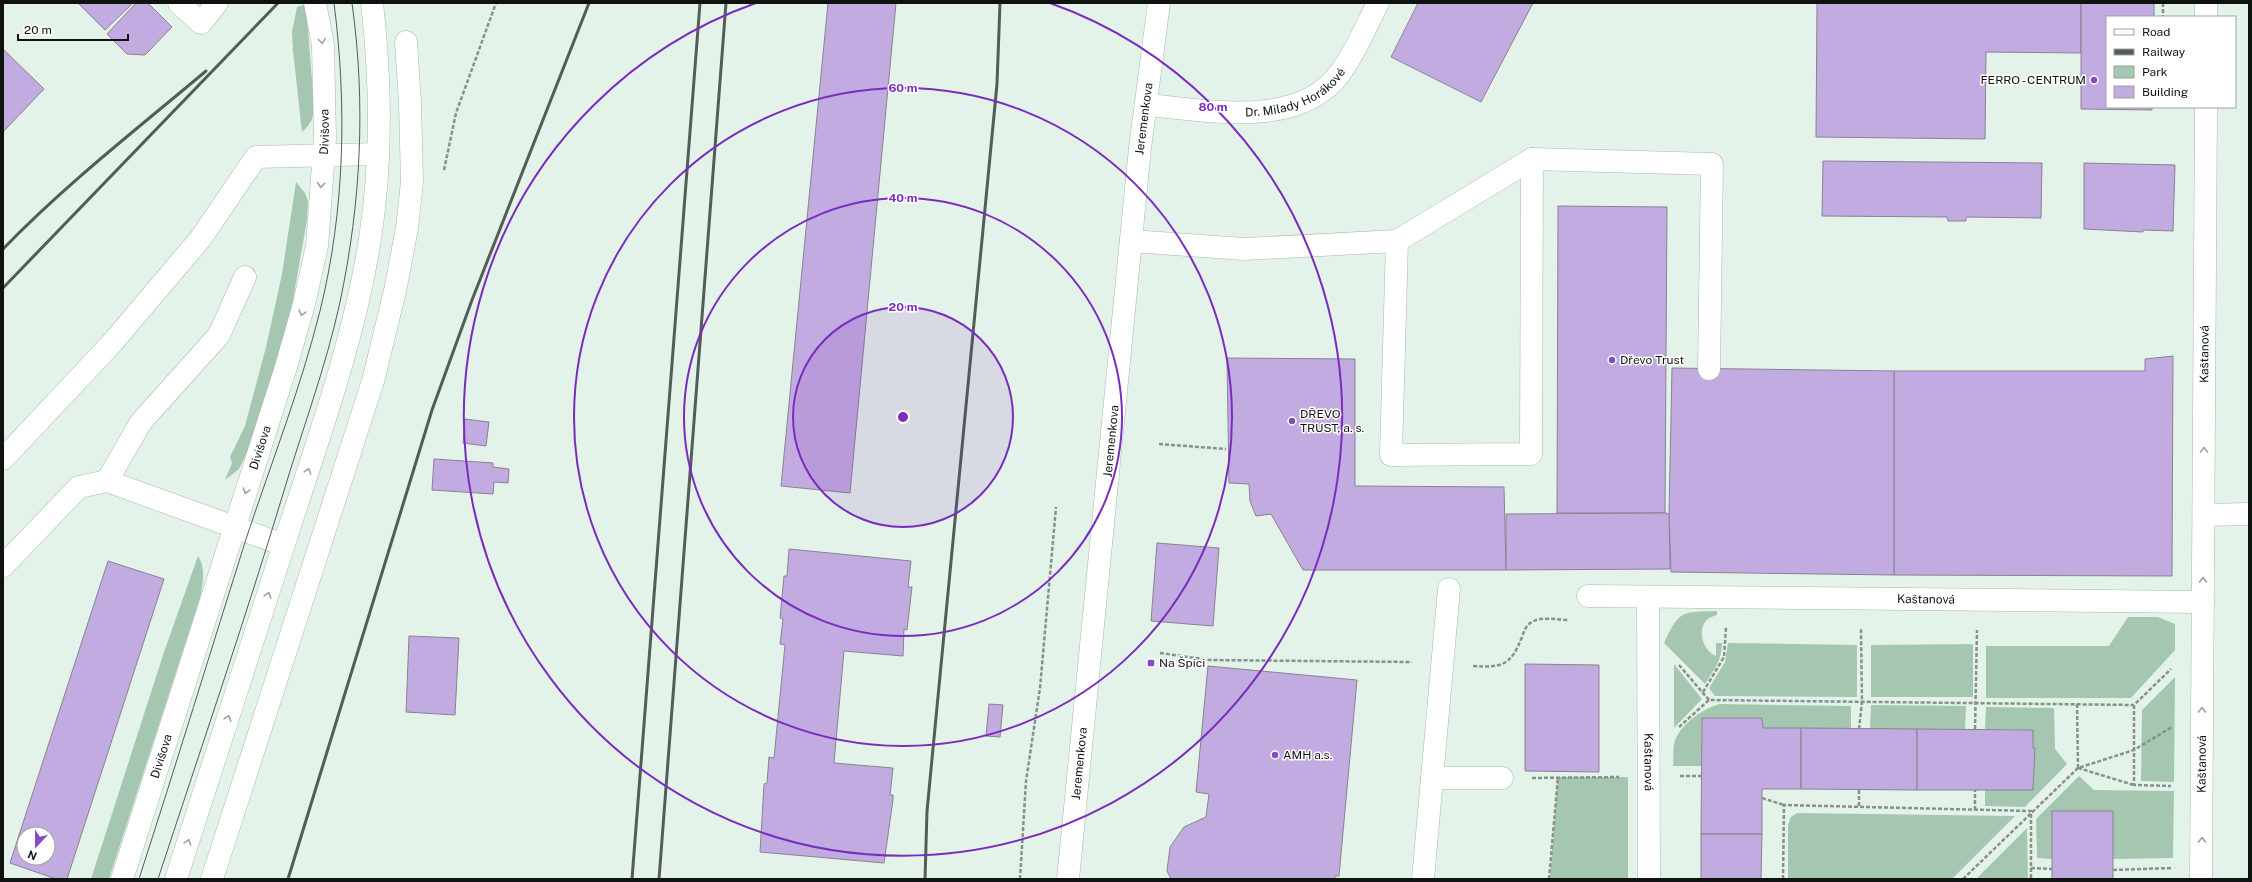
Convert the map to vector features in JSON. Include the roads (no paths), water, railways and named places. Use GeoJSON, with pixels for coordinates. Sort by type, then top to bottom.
{"type":"FeatureCollection","features":[{"type":"Feature","properties":{"kind":"street"},"geometry":{"type":"LineString","coordinates":[[179,3],[201,23],[217,3]]}},
{"type":"Feature","properties":{"kind":"street","name":"Divišova"},"geometry":{"type":"LineString","coordinates":[[122,879],[286,367],[304,304],[317,246],[323,156],[322,45],[316,3]]}},
{"type":"Feature","properties":{"kind":"street"},"geometry":{"type":"LineString","coordinates":[[176,879],[324,421],[353,321],[370,241],[377,184],[376,41],[372,3]]}},
{"type":"Feature","properties":{"kind":"street","name":"Jeremenkova"},"geometry":{"type":"LineString","coordinates":[[1068,879],[1131,241],[1159,3]]}},
{"type":"Feature","properties":{"kind":"street","name":"Dr. Milady Horákové"},"geometry":{"type":"LineString","coordinates":[[1147,105],[1241,113],[1266,112],[1295,105],[1324,90],[1340,74],[1378,3]]}},
{"type":"Feature","properties":{"kind":"street"},"geometry":{"type":"LineString","coordinates":[[2206,3],[2206,16]]}},
{"type":"Feature","properties":{"kind":"street"},"geometry":{"type":"LineString","coordinates":[[212,879],[373,381],[395,291],[407,228],[412,182],[410,102],[406,42]]}},
{"type":"Feature","properties":{"kind":"street","name":"Kaštanová"},"geometry":{"type":"LineString","coordinates":[[2201,879],[2206,108]]}},
{"type":"Feature","properties":{"kind":"street"},"geometry":{"type":"LineString","coordinates":[[3,459],[112,343],[201,238],[256,157],[377,154]]}},
{"type":"Feature","properties":{"kind":"street"},"geometry":{"type":"LineString","coordinates":[[1131,241],[1244,249],[1397,241],[1532,159],[1712,164],[1709,369]]}},
{"type":"Feature","properties":{"kind":"street"},"geometry":{"type":"LineString","coordinates":[[1397,241],[1391,455],[1531,454],[1532,159]]}},
{"type":"Feature","properties":{"kind":"street"},"geometry":{"type":"LineString","coordinates":[[108,481],[141,422],[219,335],[245,277]]}},
{"type":"Feature","properties":{"kind":"street"},"geometry":{"type":"LineString","coordinates":[[3,566],[80,487],[108,481],[284,545]]}},
{"type":"Feature","properties":{"kind":"street"},"geometry":{"type":"LineString","coordinates":[[2204,515],[2249,514]]}},
{"type":"Feature","properties":{"kind":"street"},"geometry":{"type":"LineString","coordinates":[[1426,879],[1423,879],[1449,588]]}},
{"type":"Feature","properties":{"kind":"street","name":"Kaštanová"},"geometry":{"type":"LineString","coordinates":[[1588,596],[2203,602]]}},
{"type":"Feature","properties":{"kind":"street","name":"Kaštanová"},"geometry":{"type":"LineString","coordinates":[[1648,597],[1649,879]]}},
{"type":"Feature","properties":{"kind":"street"},"geometry":{"type":"LineString","coordinates":[[1432,778],[1502,778]]}},
{"type":"Feature","properties":{"kind":"tram line"},"geometry":{"type":"LineString","coordinates":[[139,879],[247,536],[304,368],[320,311],[335,235],[341,157],[341,80],[334,3]]}},
{"type":"Feature","properties":{"kind":"tram line"},"geometry":{"type":"LineString","coordinates":[[158,879],[237,639],[321,374],[340,302],[353,228],[359,153],[359,78],[352,3]]}},
{"type":"Feature","properties":{"kind":"railway"},"geometry":{"type":"LineString","coordinates":[[3,288],[278,3]]}},
{"type":"Feature","properties":{"kind":"railway"},"geometry":{"type":"LineString","coordinates":[[288,879],[432,410],[472,300],[589,3]]}},
{"type":"Feature","properties":{"kind":"railway"},"geometry":{"type":"LineString","coordinates":[[632,879],[700,3]]}},
{"type":"Feature","properties":{"kind":"railway"},"geometry":{"type":"LineString","coordinates":[[659,879],[726,3]]}},
{"type":"Feature","properties":{"kind":"railway"},"geometry":{"type":"LineString","coordinates":[[925,879],[927,811],[997,84],[1000,3]]}},
{"type":"Feature","properties":{"kind":"railway"},"geometry":{"type":"LineString","coordinates":[[3,249],[77,179],[206,71]]}},
{"type":"Feature","properties":{"kind":"place","name":"FERRO - CENTRUM"},"geometry":{"type":"Point","coordinates":[2094,80]}},
{"type":"Feature","properties":{"kind":"place","name":"Dřevo Trust"},"geometry":{"type":"Point","coordinates":[1612,360]}},
{"type":"Feature","properties":{"kind":"place","name":"DŘEVO TRUST, a. s."},"geometry":{"type":"Point","coordinates":[1292,421]}},
{"type":"Feature","properties":{"kind":"place","name":"Na Špici"},"geometry":{"type":"Point","coordinates":[1151,663]}},
{"type":"Feature","properties":{"kind":"place","name":"AMH a.s."},"geometry":{"type":"Point","coordinates":[1275,755]}}]}
